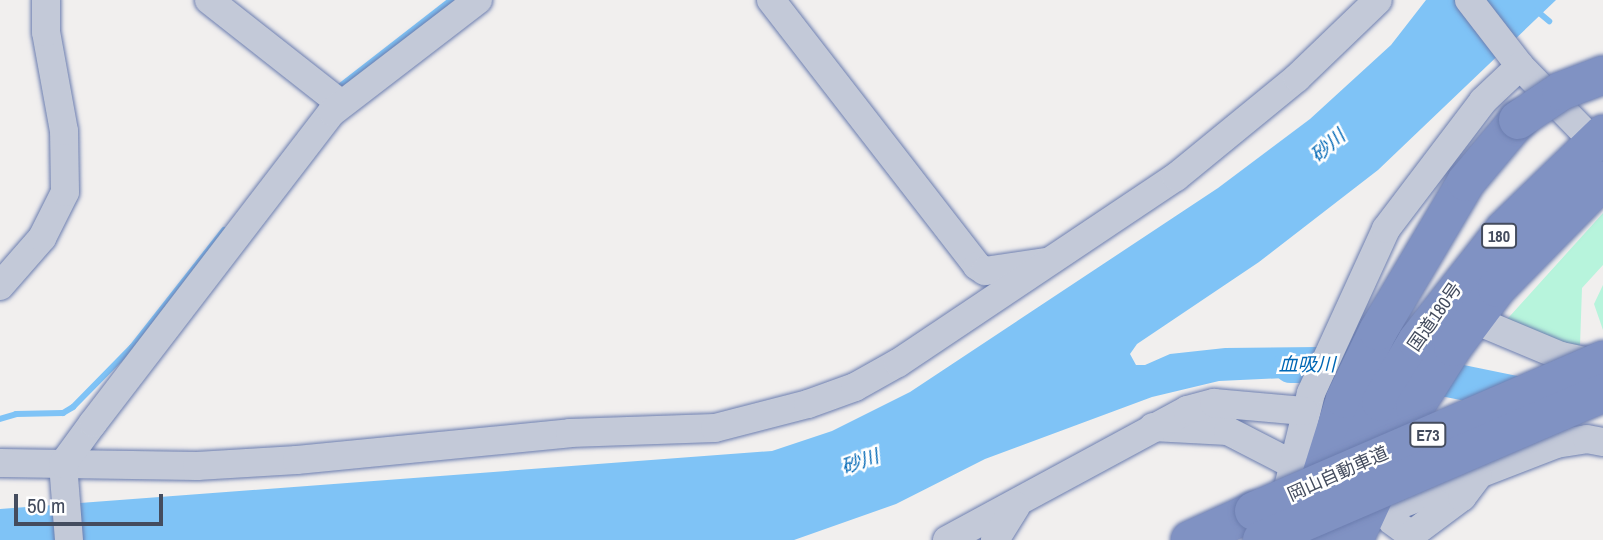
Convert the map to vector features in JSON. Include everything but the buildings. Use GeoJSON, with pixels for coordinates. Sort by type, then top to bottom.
{"type":"FeatureCollection","features":[{"type":"Feature","properties":{"kind":"highway"},"geometry":{"type":"LineString","coordinates":[[1304,540],[1351,402],[1359,331],[1459,192],[1518,120],[1561,91],[1603,75]]}},
{"type":"Feature","properties":{"kind":"highway","name":"国道180号"},"geometry":{"type":"LineString","coordinates":[[1446,328],[1504,230],[1601,143]]}},
{"type":"Feature","properties":{"kind":"highway","name":"国道180号"},"geometry":{"type":"LineString","coordinates":[[1328,540],[1345,484],[1351,402],[1446,328],[1603,180]]}},
{"type":"Feature","properties":{"kind":"highway","name":"岡山自動車道"},"geometry":{"type":"LineString","coordinates":[[1264,530],[1603,362]]}},
{"type":"Feature","properties":{"kind":"highway","name":"岡山自動車道"},"geometry":{"type":"LineString","coordinates":[[1190,540],[1264,530],[1603,393]]}},
{"type":"Feature","properties":{"kind":"highway","name":"国道180号"},"geometry":{"type":"LineString","coordinates":[[1351,402],[1370,527]]}},
{"type":"Feature","properties":{"kind":"street"},"geometry":{"type":"LineString","coordinates":[[0,286],[42,238],[65,192],[64,131],[46,32],[46,0]]}},
{"type":"Feature","properties":{"kind":"street"},"geometry":{"type":"LineString","coordinates":[[209,0],[341,104]]}},
{"type":"Feature","properties":{"kind":"street"},"geometry":{"type":"LineString","coordinates":[[69,540],[64,471],[341,104],[478,0]]}},
{"type":"Feature","properties":{"kind":"street"},"geometry":{"type":"LineString","coordinates":[[771,0],[977,266],[985,271],[1052,261]]}},
{"type":"Feature","properties":{"kind":"street"},"geometry":{"type":"LineString","coordinates":[[0,463],[64,471],[197,466],[570,433],[715,428],[855,387],[973,316],[1176,177],[1297,78],[1378,0]]}},
{"type":"Feature","properties":{"kind":"street"},"geometry":{"type":"LineString","coordinates":[[1469,0],[1518,63],[1601,143]]}},
{"type":"Feature","properties":{"kind":"street"},"geometry":{"type":"LineString","coordinates":[[1359,331],[1386,229],[1483,101],[1518,63]]}},
{"type":"Feature","properties":{"kind":"street"},"geometry":{"type":"LineString","coordinates":[[1446,328],[1561,356],[1603,362]]}},
{"type":"Feature","properties":{"kind":"street"},"geometry":{"type":"LineString","coordinates":[[947,540],[1016,506],[1151,426],[1214,403],[1351,402]]}},
{"type":"Feature","properties":{"kind":"street"},"geometry":{"type":"LineString","coordinates":[[1264,530],[1351,402]]}},
{"type":"Feature","properties":{"kind":"street"},"geometry":{"type":"LineString","coordinates":[[1151,426],[1228,431],[1286,461]]}},
{"type":"Feature","properties":{"kind":"street"},"geometry":{"type":"LineString","coordinates":[[1370,527],[1480,474],[1556,444],[1587,439],[1603,442]]}},
{"type":"Feature","properties":{"kind":"street"},"geometry":{"type":"LineString","coordinates":[[995,540],[1016,506]]}},
{"type":"Feature","properties":{"kind":"green space"},"geometry":{"type":"Polygon","coordinates":[[[1603,213],[1603,265],[1582,288],[1580,346],[1575,351],[1500,327],[1603,213]]]}},
{"type":"Feature","properties":{"kind":"green space"},"geometry":{"type":"Polygon","coordinates":[[[1603,285],[1603,330],[1594,304],[1603,285]]]}},
{"type":"Feature","properties":{"kind":"water","name":"砂川"},"geometry":{"type":"Polygon","coordinates":[[[1426,0],[1556,0],[1378,170],[1259,262],[1137,344],[1130,354],[1136,365],[1145,365],[1170,354],[1225,348],[1320,347],[1305,377],[1219,381],[1152,397],[985,459],[896,504],[794,540],[0,540],[0,509],[772,451],[832,431],[910,392],[1218,188],[1310,119],[1391,45],[1426,0]]]}},
{"type":"Feature","properties":{"kind":"waterway"},"geometry":{"type":"LineString","coordinates":[[339,87],[451,0]]}},
{"type":"Feature","properties":{"kind":"waterway"},"geometry":{"type":"LineString","coordinates":[[1537,11],[1549,21]]}},
{"type":"Feature","properties":{"kind":"waterway"},"geometry":{"type":"LineString","coordinates":[[0,419],[16,414],[63,413],[73,407],[132,347],[224,230]]}},
{"type":"Feature","properties":{"kind":"waterway","name":"血吸川"},"geometry":{"type":"LineString","coordinates":[[1290,365],[1378,365],[1535,397]]}}]}
